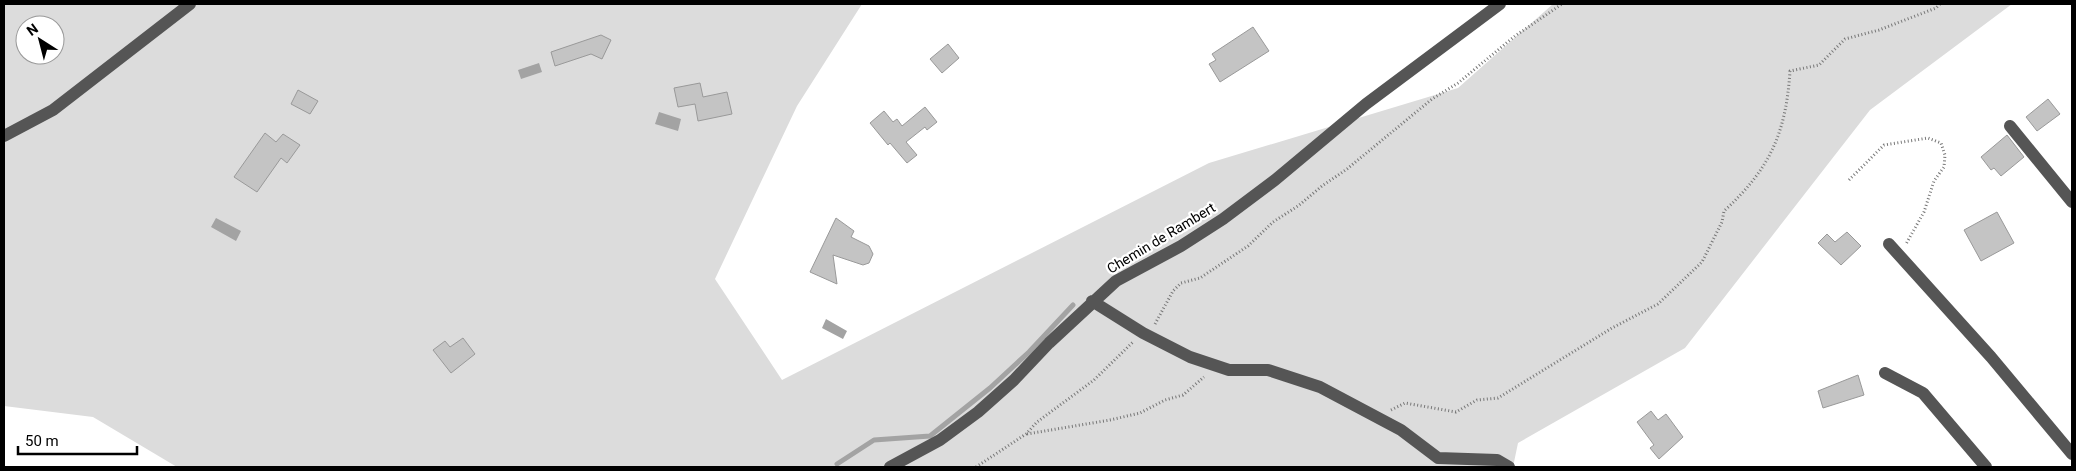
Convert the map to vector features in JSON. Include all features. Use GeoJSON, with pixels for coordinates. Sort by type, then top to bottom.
{"type":"FeatureCollection","features":[{"type":"Feature","properties":{"kind":"street"},"geometry":{"type":"LineString","coordinates":[[4,136],[53,110],[190,4]]}},
{"type":"Feature","properties":{"kind":"street","name":"Chemin de Rambert"},"geometry":{"type":"LineString","coordinates":[[890,467],[940,440],[978,412],[1014,380],[1092,301],[1116,282],[1181,246],[1223,219],[1275,180],[1366,104],[1500,4]]}},
{"type":"Feature","properties":{"kind":"street"},"geometry":{"type":"LineString","coordinates":[[2010,126],[2072,202]]}},
{"type":"Feature","properties":{"kind":"street"},"geometry":{"type":"LineString","coordinates":[[1889,244],[1991,357],[2072,454]]}},
{"type":"Feature","properties":{"kind":"street"},"geometry":{"type":"LineString","coordinates":[[1092,301],[1143,333],[1190,358],[1229,370],[1268,370],[1320,387],[1401,430],[1438,458],[1497,460],[1509,467]]}},
{"type":"Feature","properties":{"kind":"street"},"geometry":{"type":"LineString","coordinates":[[1886,373],[1923,393],[1986,467]]}},
{"type":"Feature","properties":{"kind":"path"},"geometry":{"type":"LineString","coordinates":[[976,467],[1026,434],[1037,422],[1094,380],[1156,323],[1173,291],[1181,283],[1200,278],[1248,246],[1273,222],[1298,206],[1347,169],[1432,99],[1458,83],[1515,36],[1562,4]]}},
{"type":"Feature","properties":{"kind":"path"},"geometry":{"type":"LineString","coordinates":[[1377,417],[1405,403],[1456,412],[1477,400],[1498,398],[1612,328],[1658,304],[1702,262],[1722,222],[1724,211],[1741,195],[1768,161],[1784,120],[1790,71],[1819,65],[1845,39],[1879,30],[1936,8],[1940,4]]}},
{"type":"Feature","properties":{"kind":"path"},"geometry":{"type":"LineString","coordinates":[[1849,180],[1884,146],[1897,142],[1914,142],[1928,138],[1941,143],[1945,155],[1944,167],[1934,181],[1924,212],[1900,255]]}},
{"type":"Feature","properties":{"kind":"path"},"geometry":{"type":"LineString","coordinates":[[1026,434],[1140,413],[1165,400],[1183,395],[1216,366]]}},
{"type":"Feature","properties":{"kind":"shaded area"},"geometry":{"type":"Polygon","coordinates":[[[4,4],[862,4],[797,106],[715,279],[782,380],[1209,163],[1458,88],[1553,4],[2012,4],[1870,110],[1685,348],[1518,443],[1513,467],[177,467],[93,417],[4,406],[4,4]]]}},
{"type":"Feature","properties":{"kind":"shaded area"},"geometry":{"type":"Polygon","coordinates":[[[539,63],[542,72],[521,79],[518,70],[539,63]]]}},
{"type":"Feature","properties":{"kind":"shaded area"},"geometry":{"type":"Polygon","coordinates":[[[659,112],[681,119],[678,131],[655,124],[659,112]]]}},
{"type":"Feature","properties":{"kind":"shaded area"},"geometry":{"type":"Polygon","coordinates":[[[216,218],[241,231],[236,241],[211,227],[216,218]]]}},
{"type":"Feature","properties":{"kind":"shaded area"},"geometry":{"type":"Polygon","coordinates":[[[826,319],[847,331],[843,339],[822,328],[826,319]]]}},
{"type":"Feature","properties":{"kind":"building"},"geometry":{"type":"Polygon","coordinates":[[[1253,27],[1269,51],[1220,82],[1209,64],[1216,60],[1212,54],[1253,27]]]}},
{"type":"Feature","properties":{"kind":"building"},"geometry":{"type":"Polygon","coordinates":[[[601,35],[611,40],[602,59],[591,54],[555,66],[551,52],[601,35]]]}},
{"type":"Feature","properties":{"kind":"building"},"geometry":{"type":"Polygon","coordinates":[[[948,44],[959,58],[942,73],[930,59],[948,44]]]}},
{"type":"Feature","properties":{"kind":"building"},"geometry":{"type":"Polygon","coordinates":[[[700,83],[703,97],[727,92],[732,114],[698,121],[695,104],[678,107],[674,88],[700,83]]]}},
{"type":"Feature","properties":{"kind":"building"},"geometry":{"type":"Polygon","coordinates":[[[298,90],[318,101],[310,114],[291,104],[298,90]]]}},
{"type":"Feature","properties":{"kind":"building"},"geometry":{"type":"Polygon","coordinates":[[[2048,99],[2060,114],[2037,131],[2026,117],[2048,99]]]}},
{"type":"Feature","properties":{"kind":"building"},"geometry":{"type":"Polygon","coordinates":[[[925,107],[937,122],[927,130],[925,127],[906,142],[917,155],[907,163],[890,143],[888,145],[870,123],[884,111],[893,122],[897,119],[902,126],[925,107]]]}},
{"type":"Feature","properties":{"kind":"building"},"geometry":{"type":"Polygon","coordinates":[[[265,133],[276,142],[283,134],[300,145],[287,163],[281,158],[257,192],[234,177],[265,133]]]}},
{"type":"Feature","properties":{"kind":"building"},"geometry":{"type":"Polygon","coordinates":[[[2007,135],[2024,157],[2001,176],[1994,168],[1991,170],[1981,157],[2007,135]]]}},
{"type":"Feature","properties":{"kind":"building"},"geometry":{"type":"Polygon","coordinates":[[[1997,212],[2014,243],[1981,261],[1964,230],[1997,212]]]}},
{"type":"Feature","properties":{"kind":"building"},"geometry":{"type":"Polygon","coordinates":[[[836,218],[854,231],[851,237],[869,246],[873,254],[869,263],[863,265],[833,255],[837,284],[810,272],[836,218]]]}},
{"type":"Feature","properties":{"kind":"building"},"geometry":{"type":"Polygon","coordinates":[[[1847,232],[1861,246],[1841,265],[1818,243],[1827,234],[1835,242],[1847,232]]]}},
{"type":"Feature","properties":{"kind":"building"},"geometry":{"type":"Polygon","coordinates":[[[463,338],[475,354],[451,373],[433,350],[445,341],[450,347],[463,338]]]}},
{"type":"Feature","properties":{"kind":"building"},"geometry":{"type":"Polygon","coordinates":[[[1858,375],[1864,395],[1823,408],[1818,391],[1858,375]]]}},
{"type":"Feature","properties":{"kind":"building"},"geometry":{"type":"Polygon","coordinates":[[[1651,411],[1658,420],[1666,414],[1683,437],[1659,459],[1650,448],[1654,445],[1637,422],[1651,411]]]}},
{"type":"Feature","properties":{"kind":"waterway"},"geometry":{"type":"LineString","coordinates":[[837,464],[874,440],[930,436],[990,388],[1029,352],[1073,305]]}}]}
